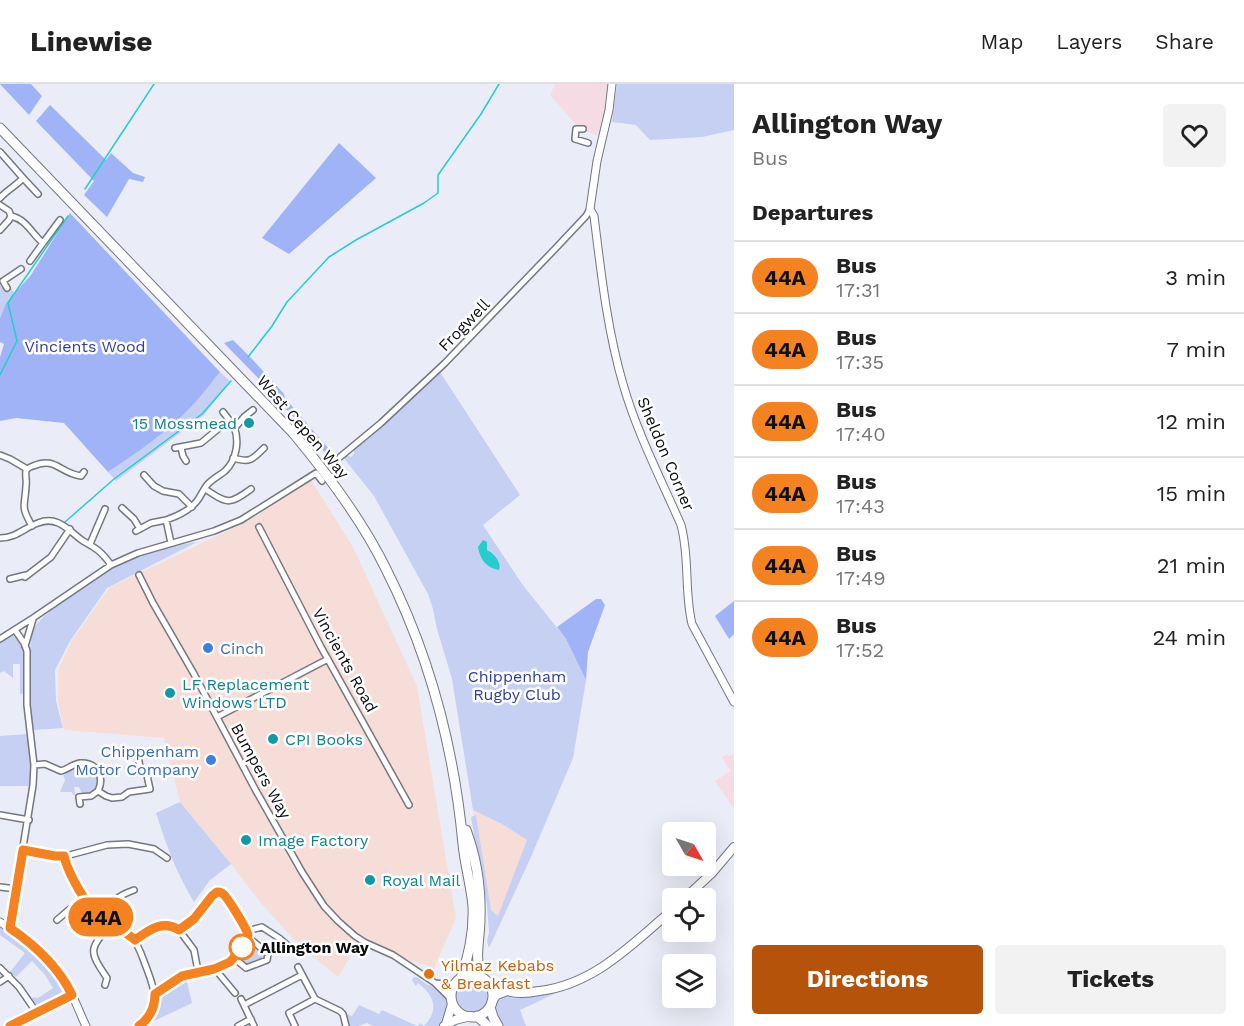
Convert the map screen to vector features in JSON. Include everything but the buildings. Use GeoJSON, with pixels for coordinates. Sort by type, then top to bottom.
{"type":"FeatureCollection","features":[{"type":"Feature","properties":{"kind":"highway","name":"West Cepen Way"},"geometry":{"type":"LineString","coordinates":[[0,128],[266,404],[315,460],[351,509],[386,568],[417,637],[430,679],[441,717],[461,820],[473,916],[461,978]]}},
{"type":"Feature","properties":{"kind":"highway","name":"West Cepen Way"},"geometry":{"type":"LineString","coordinates":[[461,820],[471,844],[480,899],[477,963],[481,978]]}},
{"type":"Feature","properties":{"kind":"highway"},"geometry":{"type":"LineString","coordinates":[[488,1026],[474,1016],[459,1012],[451,1001],[453,985],[467,975],[481,978],[489,984],[493,993],[491,1004],[493,1017],[498,1026]]}},
{"type":"Feature","properties":{"kind":"highway"},"geometry":{"type":"LineString","coordinates":[[474,1016],[482,1014],[491,1004]]}},
{"type":"Feature","properties":{"kind":"main road"},"geometry":{"type":"LineString","coordinates":[[696,888],[734,847]]}},
{"type":"Feature","properties":{"kind":"main road"},"geometry":{"type":"LineString","coordinates":[[489,984],[507,991],[528,993],[545,991],[578,980],[613,960],[662,918]]}},
{"type":"Feature","properties":{"kind":"main road"},"geometry":{"type":"LineString","coordinates":[[491,1004],[497,995],[507,991]]}},
{"type":"Feature","properties":{"kind":"main road"},"geometry":{"type":"LineString","coordinates":[[445,1025],[451,1001]]}},
{"type":"Feature","properties":{"kind":"main road"},"geometry":{"type":"LineString","coordinates":[[445,1025],[459,1018],[474,1016]]}},
{"type":"Feature","properties":{"kind":"street"},"geometry":{"type":"LineString","coordinates":[[590,209],[612,84]]}},
{"type":"Feature","properties":{"kind":"street"},"geometry":{"type":"LineString","coordinates":[[583,129],[576,129],[575,139],[588,142]]}},
{"type":"Feature","properties":{"kind":"street"},"geometry":{"type":"LineString","coordinates":[[0,152],[38,194]]}},
{"type":"Feature","properties":{"kind":"street"},"geometry":{"type":"LineString","coordinates":[[0,198],[23,178]]}},
{"type":"Feature","properties":{"kind":"street"},"geometry":{"type":"LineString","coordinates":[[0,205],[11,216],[24,222],[43,243]]}},
{"type":"Feature","properties":{"kind":"street","name":"Frogwell"},"geometry":{"type":"LineString","coordinates":[[340,457],[381,423],[445,363],[554,250],[590,209]]}},
{"type":"Feature","properties":{"kind":"street","name":"Sheldon Corner"},"geometry":{"type":"LineString","coordinates":[[590,209],[594,216],[604,302],[623,385],[686,542],[689,610],[692,624],[734,702]]}},
{"type":"Feature","properties":{"kind":"street"},"geometry":{"type":"LineString","coordinates":[[0,230],[11,216]]}},
{"type":"Feature","properties":{"kind":"street"},"geometry":{"type":"LineString","coordinates":[[30,261],[60,220]]}},
{"type":"Feature","properties":{"kind":"street"},"geometry":{"type":"LineString","coordinates":[[7,288],[1,281],[21,268]]}},
{"type":"Feature","properties":{"kind":"street"},"geometry":{"type":"LineString","coordinates":[[234,429],[253,410]]}},
{"type":"Feature","properties":{"kind":"street"},"geometry":{"type":"LineString","coordinates":[[125,508],[138,530],[154,522],[183,513],[192,507],[213,479],[226,470],[233,458],[236,441],[234,429],[224,412]]}},
{"type":"Feature","properties":{"kind":"street"},"geometry":{"type":"LineString","coordinates":[[186,461],[178,448],[204,441],[229,420]]}},
{"type":"Feature","properties":{"kind":"street"},"geometry":{"type":"LineString","coordinates":[[233,458],[249,461],[262,449],[266,456]]}},
{"type":"Feature","properties":{"kind":"street"},"geometry":{"type":"LineString","coordinates":[[347,450],[353,456]]}},
{"type":"Feature","properties":{"kind":"street"},"geometry":{"type":"LineString","coordinates":[[0,455],[27,470]]}},
{"type":"Feature","properties":{"kind":"street"},"geometry":{"type":"LineString","coordinates":[[27,470],[47,462],[56,464],[70,474],[83,476]]}},
{"type":"Feature","properties":{"kind":"street"},"geometry":{"type":"LineString","coordinates":[[27,470],[22,507],[32,526]]}},
{"type":"Feature","properties":{"kind":"street"},"geometry":{"type":"LineString","coordinates":[[0,639],[111,565],[134,554],[214,531],[240,520],[315,471],[322,481]]}},
{"type":"Feature","properties":{"kind":"street"},"geometry":{"type":"LineString","coordinates":[[148,478],[159,489],[179,494],[192,507]]}},
{"type":"Feature","properties":{"kind":"street"},"geometry":{"type":"LineString","coordinates":[[205,489],[227,501],[237,499],[247,489]]}},
{"type":"Feature","properties":{"kind":"street"},"geometry":{"type":"LineString","coordinates":[[90,544],[105,509]]}},
{"type":"Feature","properties":{"kind":"street"},"geometry":{"type":"LineString","coordinates":[[166,520],[171,543]]}},
{"type":"Feature","properties":{"kind":"street"},"geometry":{"type":"LineString","coordinates":[[0,538],[15,536],[42,521],[58,522],[103,554],[111,565]]}},
{"type":"Feature","properties":{"kind":"street","name":"Vincients Road"},"geometry":{"type":"LineString","coordinates":[[259,527],[409,806]]}},
{"type":"Feature","properties":{"kind":"street"},"geometry":{"type":"LineString","coordinates":[[10,579],[27,576],[53,555],[70,529]]}},
{"type":"Feature","properties":{"kind":"street","name":"Bumpers Way"},"geometry":{"type":"LineString","coordinates":[[139,574],[274,823],[324,906],[356,936],[393,955],[435,983],[451,1001]]}},
{"type":"Feature","properties":{"kind":"street"},"geometry":{"type":"LineString","coordinates":[[25,646],[33,618]]}},
{"type":"Feature","properties":{"kind":"street"},"geometry":{"type":"LineString","coordinates":[[10,928],[29,820],[34,765],[27,705],[27,653],[15,630]]}},
{"type":"Feature","properties":{"kind":"street","name":"Bumpers Way"},"geometry":{"type":"LineString","coordinates":[[217,717],[328,659]]}},
{"type":"Feature","properties":{"kind":"street"},"geometry":{"type":"LineString","coordinates":[[98,790],[112,798],[129,792],[151,791],[146,771],[140,767],[138,756]]}},
{"type":"Feature","properties":{"kind":"street"},"geometry":{"type":"LineString","coordinates":[[34,765],[45,764],[61,771],[78,763],[91,765],[97,769],[101,784],[98,790],[91,796],[79,797]]}},
{"type":"Feature","properties":{"kind":"street"},"geometry":{"type":"LineString","coordinates":[[132,769],[140,767]]}},
{"type":"Feature","properties":{"kind":"street"},"geometry":{"type":"LineString","coordinates":[[0,815],[29,820]]}},
{"type":"Feature","properties":{"kind":"street"},"geometry":{"type":"LineString","coordinates":[[23,850],[64,856],[107,845],[128,844],[154,849],[167,858]]}},
{"type":"Feature","properties":{"kind":"street"},"geometry":{"type":"LineString","coordinates":[[64,856],[92,909],[135,940],[155,994],[152,1012],[139,1026]]}},
{"type":"Feature","properties":{"kind":"street"},"geometry":{"type":"LineString","coordinates":[[0,887],[16,890]]}},
{"type":"Feature","properties":{"kind":"street"},"geometry":{"type":"LineString","coordinates":[[100,916],[115,898],[134,890]]}},
{"type":"Feature","properties":{"kind":"street"},"geometry":{"type":"LineString","coordinates":[[179,930],[194,919],[212,896],[220,891],[247,934],[267,954],[268,958],[266,961],[246,968],[234,958]]}},
{"type":"Feature","properties":{"kind":"street"},"geometry":{"type":"LineString","coordinates":[[57,920],[84,897]]}},
{"type":"Feature","properties":{"kind":"street"},"geometry":{"type":"LineString","coordinates":[[0,922],[27,941],[52,965],[65,981],[86,1026]]}},
{"type":"Feature","properties":{"kind":"street"},"geometry":{"type":"LineString","coordinates":[[105,985],[107,978],[96,961],[94,952],[99,939],[112,924]]}},
{"type":"Feature","properties":{"kind":"street"},"geometry":{"type":"LineString","coordinates":[[135,940],[153,928],[169,925],[179,930],[194,950],[198,971]]}},
{"type":"Feature","properties":{"kind":"street"},"geometry":{"type":"LineString","coordinates":[[155,994],[177,978],[226,964],[234,958],[247,934],[262,927],[293,950]]}},
{"type":"Feature","properties":{"kind":"street"},"geometry":{"type":"LineString","coordinates":[[298,967],[315,999],[340,1011],[346,1026]]}},
{"type":"Feature","properties":{"kind":"street"},"geometry":{"type":"LineString","coordinates":[[0,968],[9,976],[37,1013]]}},
{"type":"Feature","properties":{"kind":"street"},"geometry":{"type":"LineString","coordinates":[[214,969],[235,993]]}},
{"type":"Feature","properties":{"kind":"street"},"geometry":{"type":"LineString","coordinates":[[244,1005],[302,975]]}},
{"type":"Feature","properties":{"kind":"street"},"geometry":{"type":"LineString","coordinates":[[0,982],[9,976]]}},
{"type":"Feature","properties":{"kind":"street","name":"Bumpers Way"},"geometry":{"type":"LineString","coordinates":[[435,983],[453,985]]}},
{"type":"Feature","properties":{"kind":"street"},"geometry":{"type":"LineString","coordinates":[[10,1026],[72,995]]}},
{"type":"Feature","properties":{"kind":"street"},"geometry":{"type":"LineString","coordinates":[[241,999],[255,1026]]}},
{"type":"Feature","properties":{"kind":"street"},"geometry":{"type":"LineString","coordinates":[[295,1026],[289,1013],[315,999]]}},
{"type":"Feature","properties":{"kind":"street"},"geometry":{"type":"LineString","coordinates":[[238,1026],[251,1020]]}},
{"type":"Feature","properties":{"kind":"shaded area"},"geometry":{"type":"Polygon","coordinates":[[[555,84],[608,84],[600,136],[581,130],[550,95],[555,84]]]}},
{"type":"Feature","properties":{"kind":"shaded area"},"geometry":{"type":"Polygon","coordinates":[[[311,480],[353,547],[417,686],[456,918],[434,968],[357,945],[338,977],[299,945],[260,902],[180,802],[164,738],[64,730],[58,702],[58,670],[72,640],[110,587],[250,520],[311,480]]]}},
{"type":"Feature","properties":{"kind":"shaded area"},"geometry":{"type":"Polygon","coordinates":[[[483,540],[487,542],[487,550],[498,561],[499,570],[488,565],[480,556],[478,547],[483,540]]]}},
{"type":"Feature","properties":{"kind":"shaded area"},"geometry":{"type":"Polygon","coordinates":[[[727,754],[729,756],[734,754],[734,809],[715,781],[730,771],[722,757],[727,754]]]}},
{"type":"Feature","properties":{"kind":"shaded area"},"geometry":{"type":"Polygon","coordinates":[[[473,810],[528,840],[498,916],[491,910],[476,815],[474,816],[473,810]]]}},
{"type":"Feature","properties":{"kind":"green space"},"geometry":{"type":"Polygon","coordinates":[[[0,84],[31,84],[42,96],[29,115],[0,84]]]}},
{"type":"Feature","properties":{"kind":"green space"},"geometry":{"type":"Polygon","coordinates":[[[617,84],[734,84],[734,130],[702,137],[650,140],[636,125],[612,122],[617,84]]]}},
{"type":"Feature","properties":{"kind":"green space"},"geometry":{"type":"Polygon","coordinates":[[[50,105],[106,160],[111,153],[133,173],[145,177],[143,182],[129,179],[107,217],[84,195],[94,181],[36,121],[50,105]]]}},
{"type":"Feature","properties":{"kind":"green space"},"geometry":{"type":"Polygon","coordinates":[[[339,143],[376,178],[289,254],[262,238],[339,143]]]}},
{"type":"Feature","properties":{"kind":"green space","name":"Vincients Wood"},"geometry":{"type":"Polygon","coordinates":[[[70,213],[220,372],[194,404],[171,426],[108,472],[64,423],[16,418],[0,421],[0,357],[4,344],[0,342],[0,318],[6,303],[31,275],[70,213]]]}},
{"type":"Feature","properties":{"kind":"green space"},"geometry":{"type":"Polygon","coordinates":[[[0,285],[5,291],[10,287],[15,294],[7,301],[0,318],[0,285]]]}},
{"type":"Feature","properties":{"kind":"green space"},"geometry":{"type":"Polygon","coordinates":[[[233,340],[284,394],[335,456],[330,458],[224,343],[233,340]]]}},
{"type":"Feature","properties":{"kind":"green space"},"geometry":{"type":"Polygon","coordinates":[[[220,372],[230,381],[204,415],[116,481],[108,472],[171,426],[194,404],[220,372]]]}},
{"type":"Feature","properties":{"kind":"green space","name":"Chippenham Rugby Club"},"geometry":{"type":"Polygon","coordinates":[[[440,372],[520,495],[483,525],[522,584],[566,639],[586,680],[573,758],[489,948],[487,906],[471,817],[476,815],[491,910],[498,916],[527,840],[502,824],[473,810],[452,679],[428,594],[374,496],[343,457],[345,455],[351,457],[354,454],[354,447],[389,420],[440,372]]]}},
{"type":"Feature","properties":{"kind":"green space"},"geometry":{"type":"Polygon","coordinates":[[[197,542],[107,588],[70,641],[55,670],[56,701],[63,728],[33,730],[29,678],[30,651],[34,629],[39,621],[78,590],[121,563],[155,551],[197,542]]]}},
{"type":"Feature","properties":{"kind":"green space"},"geometry":{"type":"Polygon","coordinates":[[[596,599],[601,599],[605,605],[588,652],[586,680],[566,639],[557,627],[596,599]]]}},
{"type":"Feature","properties":{"kind":"green space"},"geometry":{"type":"Polygon","coordinates":[[[734,601],[734,634],[729,639],[715,616],[734,601]]]}},
{"type":"Feature","properties":{"kind":"green space"},"geometry":{"type":"Polygon","coordinates":[[[12,635],[19,639],[25,649],[25,693],[20,694],[20,664],[13,664],[13,678],[4,671],[0,673],[0,643],[12,635]]]}},
{"type":"Feature","properties":{"kind":"green space"},"geometry":{"type":"Polygon","coordinates":[[[28,734],[33,765],[29,786],[0,786],[0,736],[28,734]]]}},
{"type":"Feature","properties":{"kind":"green space"},"geometry":{"type":"Polygon","coordinates":[[[82,765],[94,768],[99,777],[97,788],[92,792],[82,794],[79,787],[74,787],[75,795],[72,792],[60,792],[65,780],[63,774],[82,765]]]}},
{"type":"Feature","properties":{"kind":"green space"},"geometry":{"type":"Polygon","coordinates":[[[180,802],[231,864],[210,880],[194,902],[172,859],[156,813],[180,802]]]}},
{"type":"Feature","properties":{"kind":"green space"},"geometry":{"type":"Polygon","coordinates":[[[0,926],[19,939],[43,962],[64,990],[63,994],[42,1006],[37,1005],[33,997],[38,998],[53,988],[32,961],[16,977],[10,972],[25,953],[0,935],[0,926]]]}},
{"type":"Feature","properties":{"kind":"green space"},"geometry":{"type":"Polygon","coordinates":[[[250,941],[254,944],[253,947],[267,956],[247,966],[238,959],[250,941]]]}},
{"type":"Feature","properties":{"kind":"green space"},"geometry":{"type":"Polygon","coordinates":[[[414,977],[436,988],[445,996],[446,1012],[439,1026],[424,1026],[432,1014],[433,1003],[424,988],[418,983],[416,986],[412,980],[414,977]]]}},
{"type":"Feature","properties":{"kind":"green space"},"geometry":{"type":"Polygon","coordinates":[[[186,978],[192,1003],[152,1022],[163,995],[186,978]]]}},
{"type":"Feature","properties":{"kind":"green space"},"geometry":{"type":"Polygon","coordinates":[[[466,979],[481,983],[489,990],[490,1000],[480,1011],[465,1010],[455,999],[454,992],[457,985],[466,979]]]}},
{"type":"Feature","properties":{"kind":"green space"},"geometry":{"type":"Polygon","coordinates":[[[569,987],[520,1010],[526,1026],[501,1026],[496,1006],[505,997],[569,987]]]}},
{"type":"Feature","properties":{"kind":"green space"},"geometry":{"type":"Polygon","coordinates":[[[359,1005],[379,1014],[382,1010],[417,1026],[373,1026],[367,1023],[348,1026],[347,1014],[352,1016],[359,1005]]]}},
{"type":"Feature","properties":{"kind":"waterway"},"geometry":{"type":"LineString","coordinates":[[85,189],[154,84]]}},
{"type":"Feature","properties":{"kind":"waterway"},"geometry":{"type":"LineString","coordinates":[[248,357],[287,302],[329,257],[438,193],[438,175],[499,84]]}},
{"type":"Feature","properties":{"kind":"waterway"},"geometry":{"type":"LineString","coordinates":[[14,294],[68,216]]}},
{"type":"Feature","properties":{"kind":"waterway"},"geometry":{"type":"LineString","coordinates":[[0,375],[17,341],[8,303],[13,295]]}},
{"type":"Feature","properties":{"kind":"waterway"},"geometry":{"type":"LineString","coordinates":[[65,522],[114,479],[202,414],[231,381]]}},
{"type":"Feature","properties":{"kind":"bus line","name":"44A"},"geometry":{"type":"LineString","coordinates":[[10,1026],[72,995],[65,981],[52,965],[10,928],[23,850],[64,856],[92,909],[135,940],[159,926],[169,925],[179,930],[194,919],[215,893],[223,894],[247,931],[248,935],[244,943],[230,962],[214,969],[186,974],[155,994],[152,1012],[139,1026]]}},
{"type":"Feature","properties":{"kind":"place","name":"15 Mossmead"},"geometry":{"type":"Point","coordinates":[249,423]}},
{"type":"Feature","properties":{"kind":"place","name":"Cinch"},"geometry":{"type":"Point","coordinates":[208,648]}},
{"type":"Feature","properties":{"kind":"place","name":"LF Replacement Windows LTD"},"geometry":{"type":"Point","coordinates":[170,693]}},
{"type":"Feature","properties":{"kind":"place","name":"CPI Books"},"geometry":{"type":"Point","coordinates":[273,739]}},
{"type":"Feature","properties":{"kind":"place","name":"Chippenham Motor Company"},"geometry":{"type":"Point","coordinates":[211,760]}},
{"type":"Feature","properties":{"kind":"place","name":"Image Factory"},"geometry":{"type":"Point","coordinates":[246,840]}},
{"type":"Feature","properties":{"kind":"place","name":"Royal Mail"},"geometry":{"type":"Point","coordinates":[370,880]}},
{"type":"Feature","properties":{"kind":"place","name":"Allington Way"},"geometry":{"type":"Point","coordinates":[242,947]}},
{"type":"Feature","properties":{"kind":"place","name":"Yilmaz Kebabs & Breakfast"},"geometry":{"type":"Point","coordinates":[429,974]}}]}
